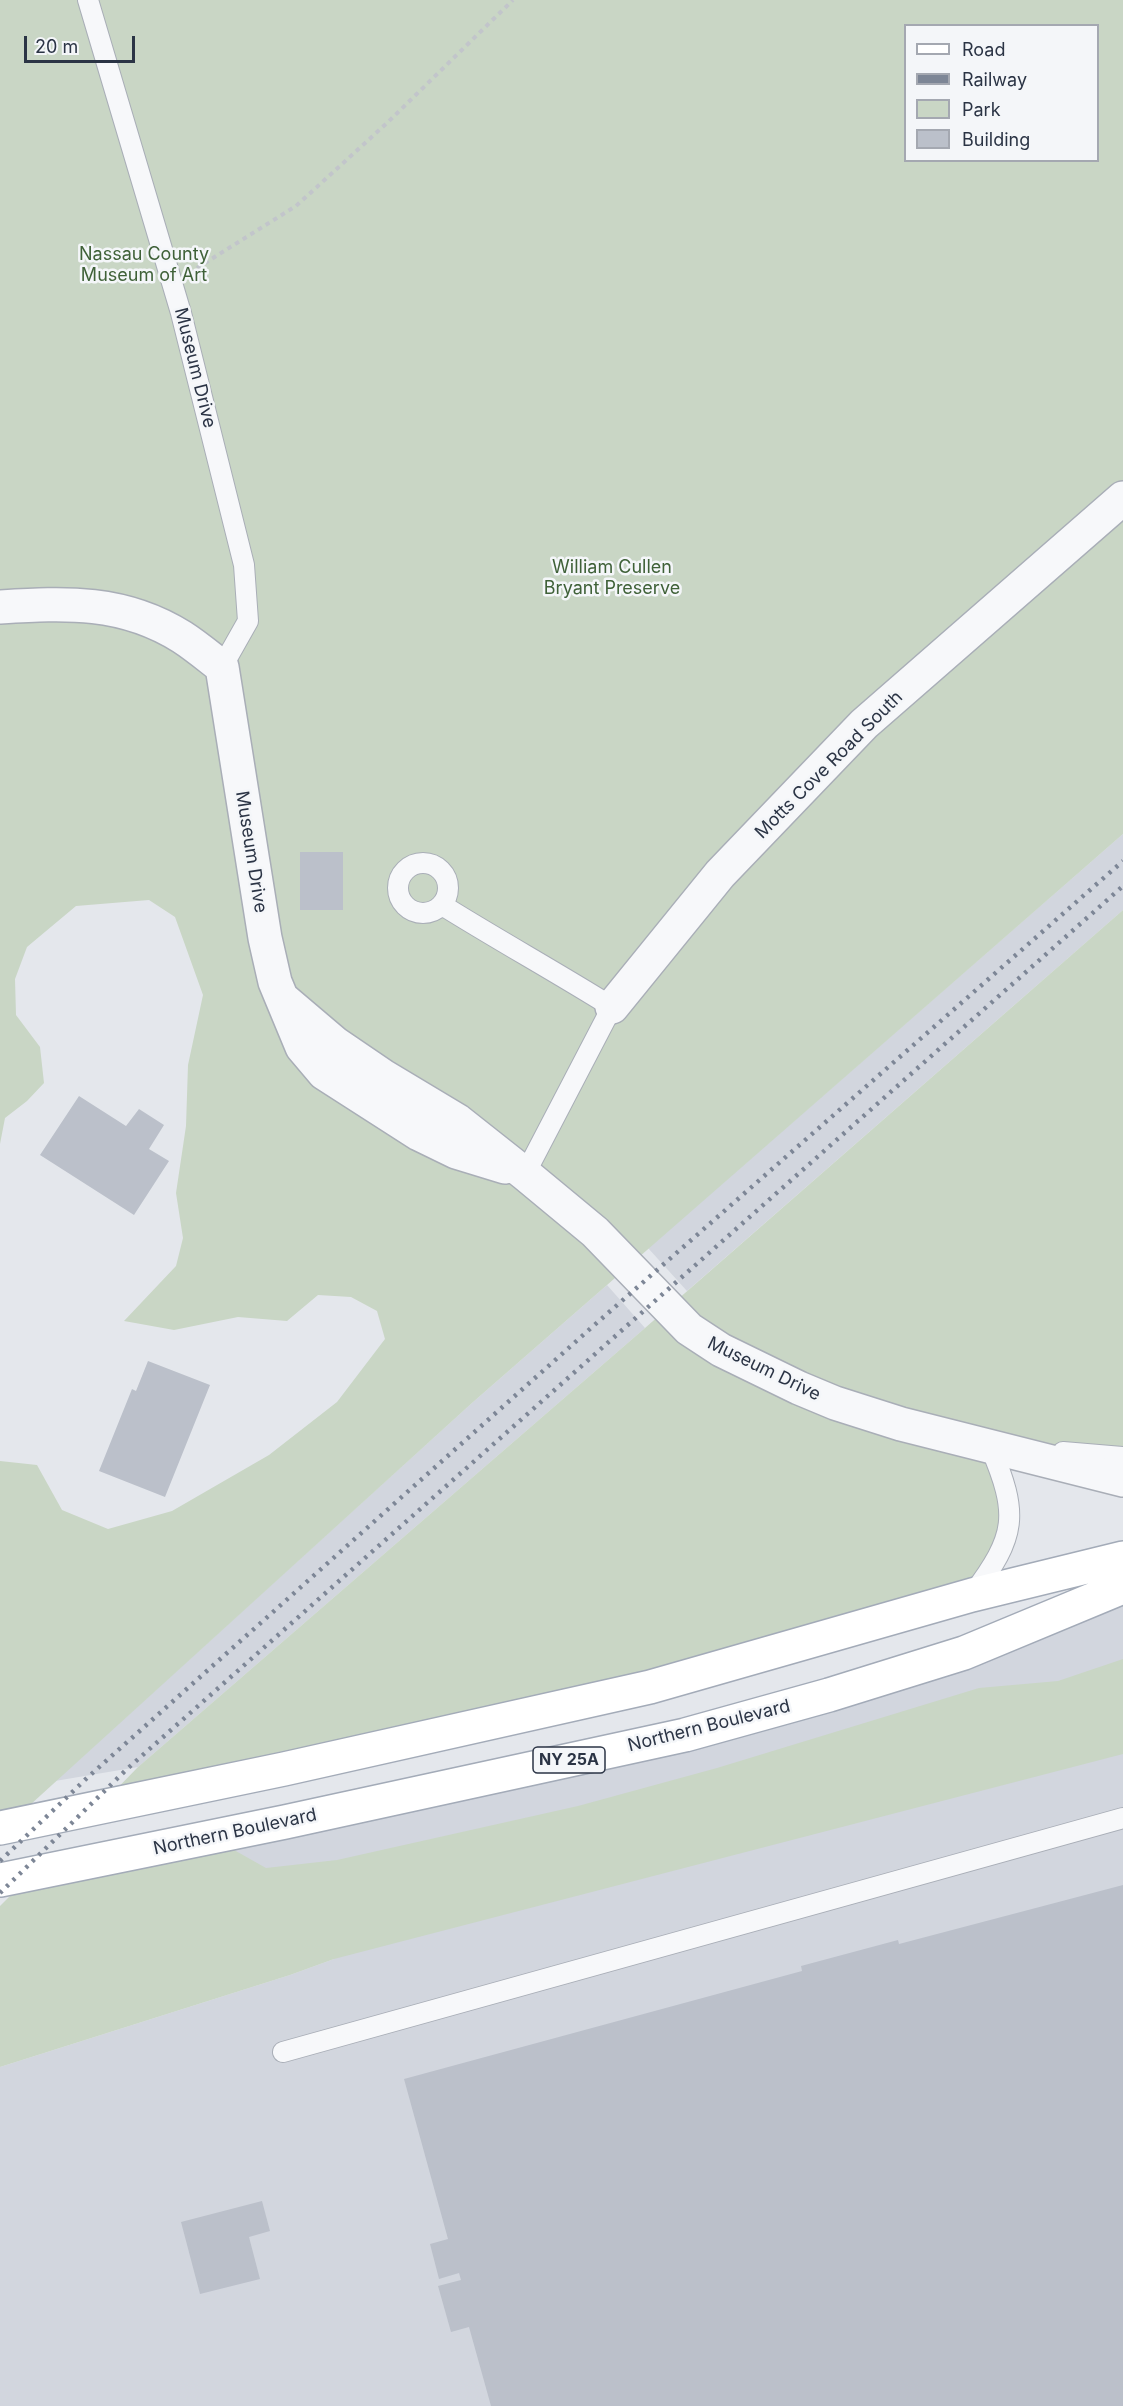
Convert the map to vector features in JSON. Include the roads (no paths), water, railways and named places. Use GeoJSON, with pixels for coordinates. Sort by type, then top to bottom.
{"type":"FeatureCollection","features":[{"type":"Feature","properties":{"kind":"main road"},"geometry":{"type":"LineString","coordinates":[[0,1828],[650,1688],[972,1595],[1123,1558]]}},
{"type":"Feature","properties":{"kind":"main road","name":"Northern Boulevard"},"geometry":{"type":"LineString","coordinates":[[0,1880],[285,1822],[685,1735],[829,1695],[964,1653],[1123,1587]]}},
{"type":"Feature","properties":{"kind":"street","name":"Motts Cove Road South"},"geometry":{"type":"LineString","coordinates":[[612,1007],[720,874],[864,724],[1123,498]]}},
{"type":"Feature","properties":{"kind":"street"},"geometry":{"type":"LineString","coordinates":[[0,607],[61,603],[108,607],[130,613],[181,637],[222,667]]}},
{"type":"Feature","properties":{"kind":"street","name":"Museum Drive"},"geometry":{"type":"LineString","coordinates":[[222,667],[265,938],[275,982],[284,999],[336,1044],[383,1076],[458,1121],[525,1174],[595,1232],[689,1329],[721,1350],[835,1403],[901,1424],[1123,1480]]}},
{"type":"Feature","properties":{"kind":"lane","name":"Museum Drive"},"geometry":{"type":"LineString","coordinates":[[88,0],[173,283],[244,566],[248,621],[222,667]]}},
{"type":"Feature","properties":{"kind":"lane"},"geometry":{"type":"LineString","coordinates":[[442,904],[504,944],[560,974],[612,1007],[525,1174]]}},
{"type":"Feature","properties":{"kind":"lane"},"geometry":{"type":"LineString","coordinates":[[972,1595],[994,1565],[1006,1540],[1009,1522],[1010,1502],[1004,1479],[990,1446],[1123,1457]]}},
{"type":"Feature","properties":{"kind":"lane"},"geometry":{"type":"LineString","coordinates":[[283,2052],[1123,1818]]}},
{"type":"Feature","properties":{"kind":"railway"},"geometry":{"type":"LineString","coordinates":[[0,1861],[87,1778],[591,1328],[1123,861]]}},
{"type":"Feature","properties":{"kind":"railway"},"geometry":{"type":"LineString","coordinates":[[0,1893],[127,1769],[1123,886]]}},
{"type":"Feature","properties":{"kind":"park label","name":"Nassau County Museum of Art"},"geometry":{"type":"Point","coordinates":[144,265]}},
{"type":"Feature","properties":{"kind":"park label","name":"William Cullen Bryant Preserve"},"geometry":{"type":"Point","coordinates":[612,578]}}]}
